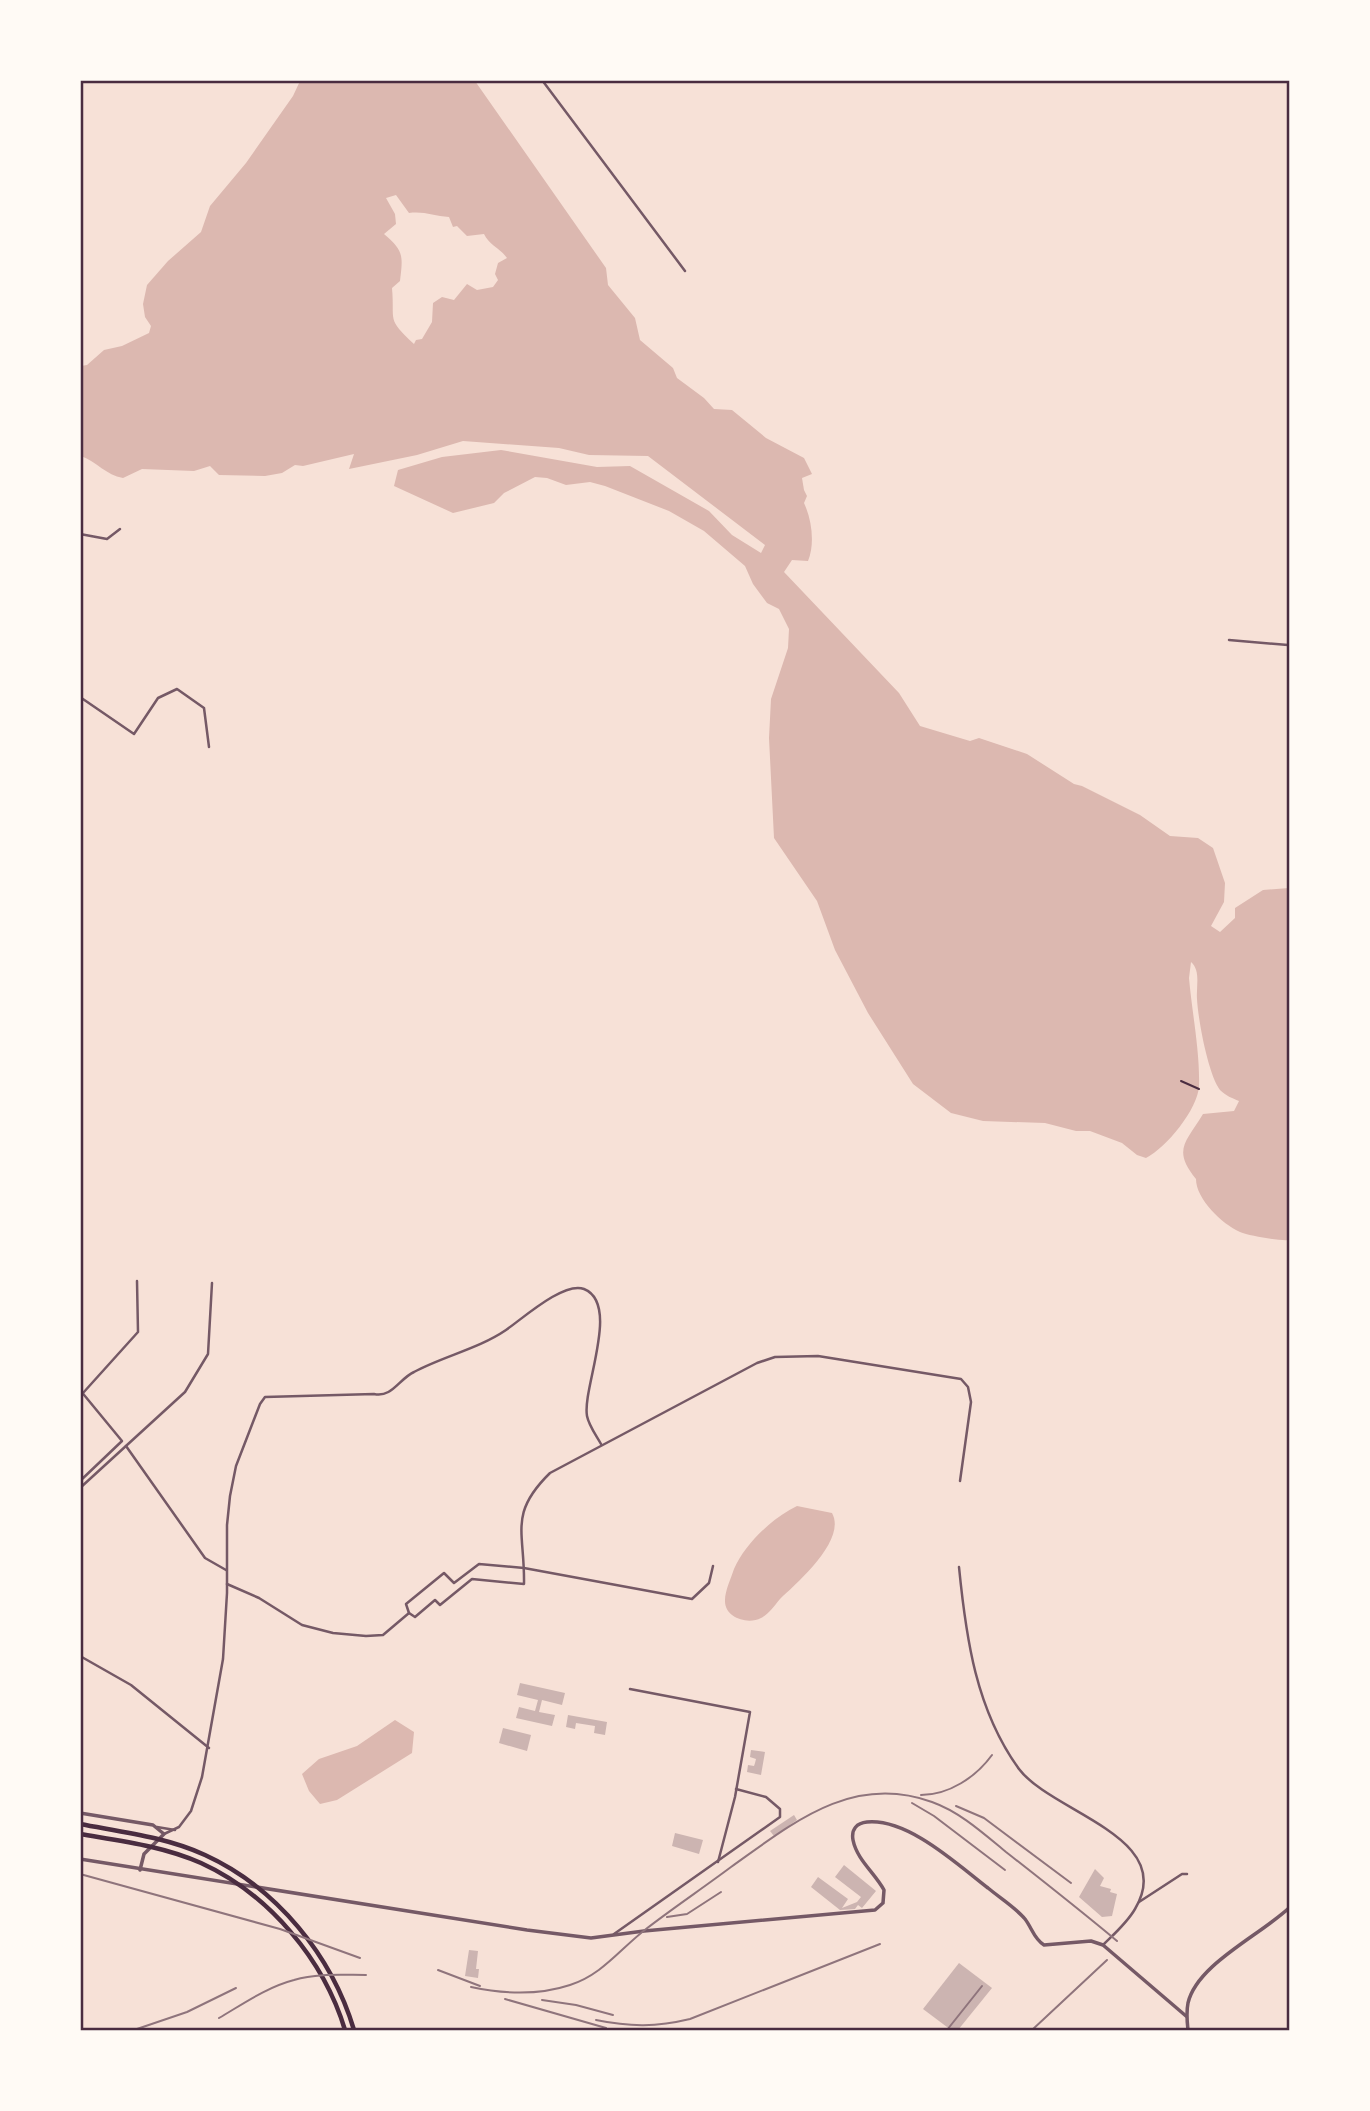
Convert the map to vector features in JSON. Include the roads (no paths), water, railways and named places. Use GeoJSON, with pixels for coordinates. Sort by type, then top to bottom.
{"type":"FeatureCollection","features":[{"type":"Feature","properties":{"kind":"main road"},"geometry":{"type":"LineString","coordinates":[[1290,620],[1290,645]]}},
{"type":"Feature","properties":{"kind":"main road"},"geometry":{"type":"LineString","coordinates":[[80,1824],[144,1836],[205,1855],[239,1875],[274,1903],[311,1943],[331,1972],[344,1999],[354,2031]]}},
{"type":"Feature","properties":{"kind":"main road"},"geometry":{"type":"LineString","coordinates":[[80,1834],[142,1844],[202,1863],[233,1882],[268,1910],[304,1948],[330,1989],[345,2031]]}},
{"type":"Feature","properties":{"kind":"street"},"geometry":{"type":"LineString","coordinates":[[542,80],[685,271]]}},
{"type":"Feature","properties":{"kind":"street"},"geometry":{"type":"LineString","coordinates":[[80,534],[107,539],[120,529]]}},
{"type":"Feature","properties":{"kind":"street"},"geometry":{"type":"LineString","coordinates":[[1228,639],[1290,645]]}},
{"type":"Feature","properties":{"kind":"street"},"geometry":{"type":"LineString","coordinates":[[80,697],[134,734],[158,698],[177,690],[205,708],[209,747]]}},
{"type":"Feature","properties":{"kind":"street"},"geometry":{"type":"LineString","coordinates":[[80,1481],[122,1441],[82,1391],[138,1332],[137,1281]]}},
{"type":"Feature","properties":{"kind":"street"},"geometry":{"type":"LineString","coordinates":[[80,1488],[185,1392],[208,1354],[212,1283]]}},
{"type":"Feature","properties":{"kind":"street"},"geometry":{"type":"LineString","coordinates":[[140,1870],[144,1854],[164,1835],[175,1830],[191,1811],[200,1789],[223,1659],[227,1525],[236,1466],[265,1396],[382,1395],[391,1391],[411,1373],[478,1346],[505,1331],[537,1307],[573,1288],[583,1289],[591,1294],[601,1321],[587,1415],[602,1445]]}},
{"type":"Feature","properties":{"kind":"street"},"geometry":{"type":"LineString","coordinates":[[713,1566],[709,1583],[692,1599],[524,1568],[479,1564],[454,1583],[444,1573],[406,1604],[410,1614],[415,1617],[435,1600],[440,1605],[472,1579],[524,1584],[524,1568],[521,1532],[525,1503],[550,1473],[757,1363],[775,1357],[818,1356],[957,1378],[965,1383],[971,1393],[971,1402],[960,1481]]}},
{"type":"Feature","properties":{"kind":"street"},"geometry":{"type":"LineString","coordinates":[[126,1446],[205,1559],[227,1571]]}},
{"type":"Feature","properties":{"kind":"street"},"geometry":{"type":"LineString","coordinates":[[959,1567],[974,1675],[1004,1744],[1022,1772],[1034,1783],[1126,1843],[1141,1863],[1143,1877],[1139,1902],[1132,1914],[1103,1945]]}},
{"type":"Feature","properties":{"kind":"street"},"geometry":{"type":"LineString","coordinates":[[227,1584],[259,1598],[302,1625],[333,1633],[383,1635],[410,1614]]}},
{"type":"Feature","properties":{"kind":"street"},"geometry":{"type":"LineString","coordinates":[[80,1656],[131,1685],[209,1748]]}},
{"type":"Feature","properties":{"kind":"street"},"geometry":{"type":"LineString","coordinates":[[630,1689],[750,1712],[736,1789],[718,1863]]}},
{"type":"Feature","properties":{"kind":"street"},"geometry":{"type":"LineString","coordinates":[[614,1934],[780,1817],[780,1809],[766,1797],[736,1789]]}},
{"type":"Feature","properties":{"kind":"street"},"geometry":{"type":"LineString","coordinates":[[80,1813],[175,1830]]}},
{"type":"Feature","properties":{"kind":"street"},"geometry":{"type":"LineString","coordinates":[[80,1859],[591,1938],[875,1910],[883,1903],[884,1890],[860,1857],[853,1835],[857,1825],[872,1822],[904,1830],[936,1847],[1025,1919],[1038,1941],[1044,1945],[1091,1941],[1103,1945],[1186,2016]]}},
{"type":"Feature","properties":{"kind":"street"},"geometry":{"type":"LineString","coordinates":[[155,1827],[164,1835]]}},
{"type":"Feature","properties":{"kind":"street"},"geometry":{"type":"LineString","coordinates":[[1139,1902],[1182,1874],[1187,1874]]}},
{"type":"Feature","properties":{"kind":"street"},"geometry":{"type":"LineString","coordinates":[[1188,2031],[1186,2016],[1192,1993],[1205,1975],[1290,1907]]}},
{"type":"Feature","properties":{"kind":"railway"},"geometry":{"type":"LineString","coordinates":[[921,1795],[942,1792],[961,1783],[978,1771],[992,1755]]}},
{"type":"Feature","properties":{"kind":"railway"},"geometry":{"type":"LineString","coordinates":[[471,1987],[533,1992],[558,1989],[581,1981],[601,1968],[656,1921],[777,1834],[825,1807],[850,1798],[876,1794],[903,1795],[932,1802],[962,1817],[1117,1941]]}},
{"type":"Feature","properties":{"kind":"railway"},"geometry":{"type":"LineString","coordinates":[[912,1803],[934,1816],[1005,1870]]}},
{"type":"Feature","properties":{"kind":"railway"},"geometry":{"type":"LineString","coordinates":[[956,1806],[984,1818],[1071,1883]]}},
{"type":"Feature","properties":{"kind":"railway"},"geometry":{"type":"LineString","coordinates":[[80,1874],[280,1929],[360,1958]]}},
{"type":"Feature","properties":{"kind":"railway"},"geometry":{"type":"LineString","coordinates":[[667,1917],[687,1914],[721,1892]]}},
{"type":"Feature","properties":{"kind":"railway"},"geometry":{"type":"LineString","coordinates":[[596,2020],[643,2025],[690,2019],[880,1944]]}},
{"type":"Feature","properties":{"kind":"railway"},"geometry":{"type":"LineString","coordinates":[[1032,2030],[1107,1960]]}},
{"type":"Feature","properties":{"kind":"railway"},"geometry":{"type":"LineString","coordinates":[[438,1970],[480,1986]]}},
{"type":"Feature","properties":{"kind":"railway"},"geometry":{"type":"LineString","coordinates":[[219,2018],[265,1991],[294,1980],[321,1975],[366,1975]]}},
{"type":"Feature","properties":{"kind":"railway"},"geometry":{"type":"LineString","coordinates":[[947,2030],[982,1986]]}},
{"type":"Feature","properties":{"kind":"railway"},"geometry":{"type":"LineString","coordinates":[[134,2030],[187,2012],[236,1988]]}},
{"type":"Feature","properties":{"kind":"railway"},"geometry":{"type":"LineString","coordinates":[[505,1999],[606,2028]]}},
{"type":"Feature","properties":{"kind":"railway"},"geometry":{"type":"LineString","coordinates":[[542,2000],[576,2005],[613,2015]]}}]}
